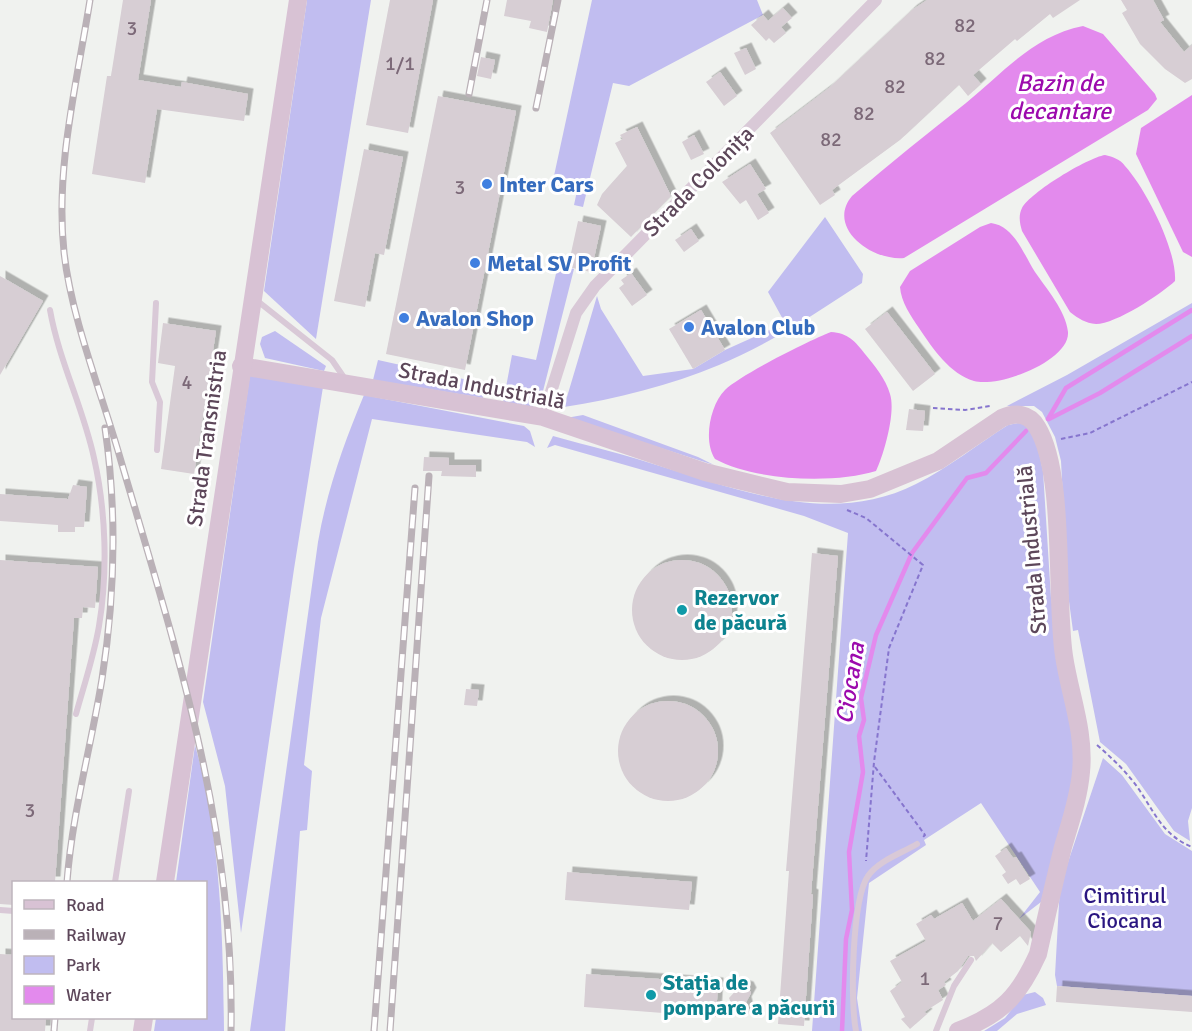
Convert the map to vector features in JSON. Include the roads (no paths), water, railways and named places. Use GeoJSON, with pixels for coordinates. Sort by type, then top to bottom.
{"type":"FeatureCollection","features":[{"type":"Feature","properties":{"kind":"street","name":"Strada Transnistria"},"geometry":{"type":"LineString","coordinates":[[165,881],[251,296],[298,0]]}},
{"type":"Feature","properties":{"kind":"street","name":"Strada Colonița"},"geometry":{"type":"LineString","coordinates":[[543,417],[576,313],[594,286],[876,0]]}},
{"type":"Feature","properties":{"kind":"street","name":"Strada Industrială"},"geometry":{"type":"LineString","coordinates":[[241,366],[543,417],[705,472],[758,487],[787,492],[835,494],[870,489],[916,472],[1012,414],[1028,417],[1037,426],[1050,463],[1064,657],[1080,724],[1081,775],[1038,954],[1015,996],[986,1019],[958,1031]]}},
{"type":"Feature","properties":{"kind":"lane"},"geometry":{"type":"LineString","coordinates":[[251,296],[332,360],[349,384]]}},
{"type":"Feature","properties":{"kind":"lane"},"geometry":{"type":"LineString","coordinates":[[156,303],[152,382],[160,402],[157,450]]}},
{"type":"Feature","properties":{"kind":"lane"},"geometry":{"type":"LineString","coordinates":[[50,310],[56,341],[88,436],[101,499],[103,579],[99,626],[76,714]]}},
{"type":"Feature","properties":{"kind":"lane"},"geometry":{"type":"LineString","coordinates":[[115,881],[129,790]]}},
{"type":"Feature","properties":{"kind":"lane"},"geometry":{"type":"LineString","coordinates":[[856,1031],[852,985],[856,931],[866,878],[874,869],[918,844]]}},
{"type":"Feature","properties":{"kind":"lane"},"geometry":{"type":"LineString","coordinates":[[936,1031],[954,986],[970,960]]}},
{"type":"Feature","properties":{"kind":"water","name":"Bazin de decantare"},"geometry":{"type":"Polygon","coordinates":[[[1083,26],[1103,34],[1155,94],[1157,99],[1148,110],[904,258],[878,254],[856,240],[848,230],[845,219],[845,208],[852,196],[1020,57],[1049,38],[1083,26]]]}},
{"type":"Feature","properties":{"kind":"water","name":"Bazin de decantare"},"geometry":{"type":"Polygon","coordinates":[[[1192,95],[1192,257],[1183,252],[1136,154],[1141,128],[1192,95]]]}},
{"type":"Feature","properties":{"kind":"water","name":"Bazin de decantare"},"geometry":{"type":"Polygon","coordinates":[[[1105,155],[1123,164],[1151,204],[1171,253],[1175,281],[1126,314],[1105,323],[1096,324],[1082,320],[1070,312],[1022,231],[1020,217],[1022,208],[1036,193],[1086,162],[1105,155]]]}},
{"type":"Feature","properties":{"kind":"water"},"geometry":{"type":"Polygon","coordinates":[[[991,223],[1006,229],[1017,241],[1060,308],[1068,332],[1066,343],[1058,353],[1045,362],[1015,376],[985,382],[965,378],[943,360],[910,314],[902,298],[900,287],[910,271],[980,227],[991,223]]]}},
{"type":"Feature","properties":{"kind":"water"},"geometry":{"type":"Polygon","coordinates":[[[831,332],[847,336],[858,345],[879,372],[890,394],[891,411],[886,444],[876,471],[839,478],[795,478],[751,472],[715,459],[709,443],[710,423],[715,405],[725,390],[760,367],[831,332]]]}},
{"type":"Feature","properties":{"kind":"waterway"},"geometry":{"type":"LineString","coordinates":[[1048,419],[1066,388],[1192,310]]}},
{"type":"Feature","properties":{"kind":"waterway","name":"Ciocana"},"geometry":{"type":"LineString","coordinates":[[1049,419],[1100,393],[1192,336]]}},
{"type":"Feature","properties":{"kind":"waterway","name":"Ciocana"},"geometry":{"type":"LineString","coordinates":[[842,1031],[846,939],[852,910],[849,852],[863,772],[859,736],[864,720],[861,698],[876,635],[912,553],[967,478],[986,473],[1026,431]]}},
{"type":"Feature","properties":{"kind":"railway"},"geometry":{"type":"LineString","coordinates":[[90,0],[65,157],[62,189],[64,252],[80,330],[114,436],[162,602],[198,742],[213,812],[223,884],[230,956],[231,1031]]}},
{"type":"Feature","properties":{"kind":"railway"},"geometry":{"type":"LineString","coordinates":[[469,94],[487,0]]}},
{"type":"Feature","properties":{"kind":"railway"},"geometry":{"type":"LineString","coordinates":[[536,108],[558,0]]}},
{"type":"Feature","properties":{"kind":"railway"},"geometry":{"type":"LineString","coordinates":[[67,881],[77,806],[98,704],[110,616],[113,522],[105,428]]}},
{"type":"Feature","properties":{"kind":"railway"},"geometry":{"type":"LineString","coordinates":[[390,1031],[429,476]]}},
{"type":"Feature","properties":{"kind":"railway"},"geometry":{"type":"LineString","coordinates":[[374,1031],[415,488]]}},
{"type":"Feature","properties":{"kind":"railway"},"geometry":{"type":"LineString","coordinates":[[54,1031],[55,1019]]}},
{"type":"Feature","properties":{"kind":"place","name":"Inter Cars"},"geometry":{"type":"Point","coordinates":[487,184]}},
{"type":"Feature","properties":{"kind":"place","name":"Metal SV Profit"},"geometry":{"type":"Point","coordinates":[475,263]}},
{"type":"Feature","properties":{"kind":"place","name":"Avalon Shop"},"geometry":{"type":"Point","coordinates":[404,318]}},
{"type":"Feature","properties":{"kind":"place","name":"Avalon Club"},"geometry":{"type":"Point","coordinates":[689,327]}},
{"type":"Feature","properties":{"kind":"place","name":"Rezervor de păcură"},"geometry":{"type":"Point","coordinates":[682,610]}},
{"type":"Feature","properties":{"kind":"place","name":"Stația de pompare a păcurii"},"geometry":{"type":"Point","coordinates":[651,995]}},
{"type":"Feature","properties":{"kind":"park label","name":"Cimitirul Ciocana"},"geometry":{"type":"Point","coordinates":[1125,908]}}]}
